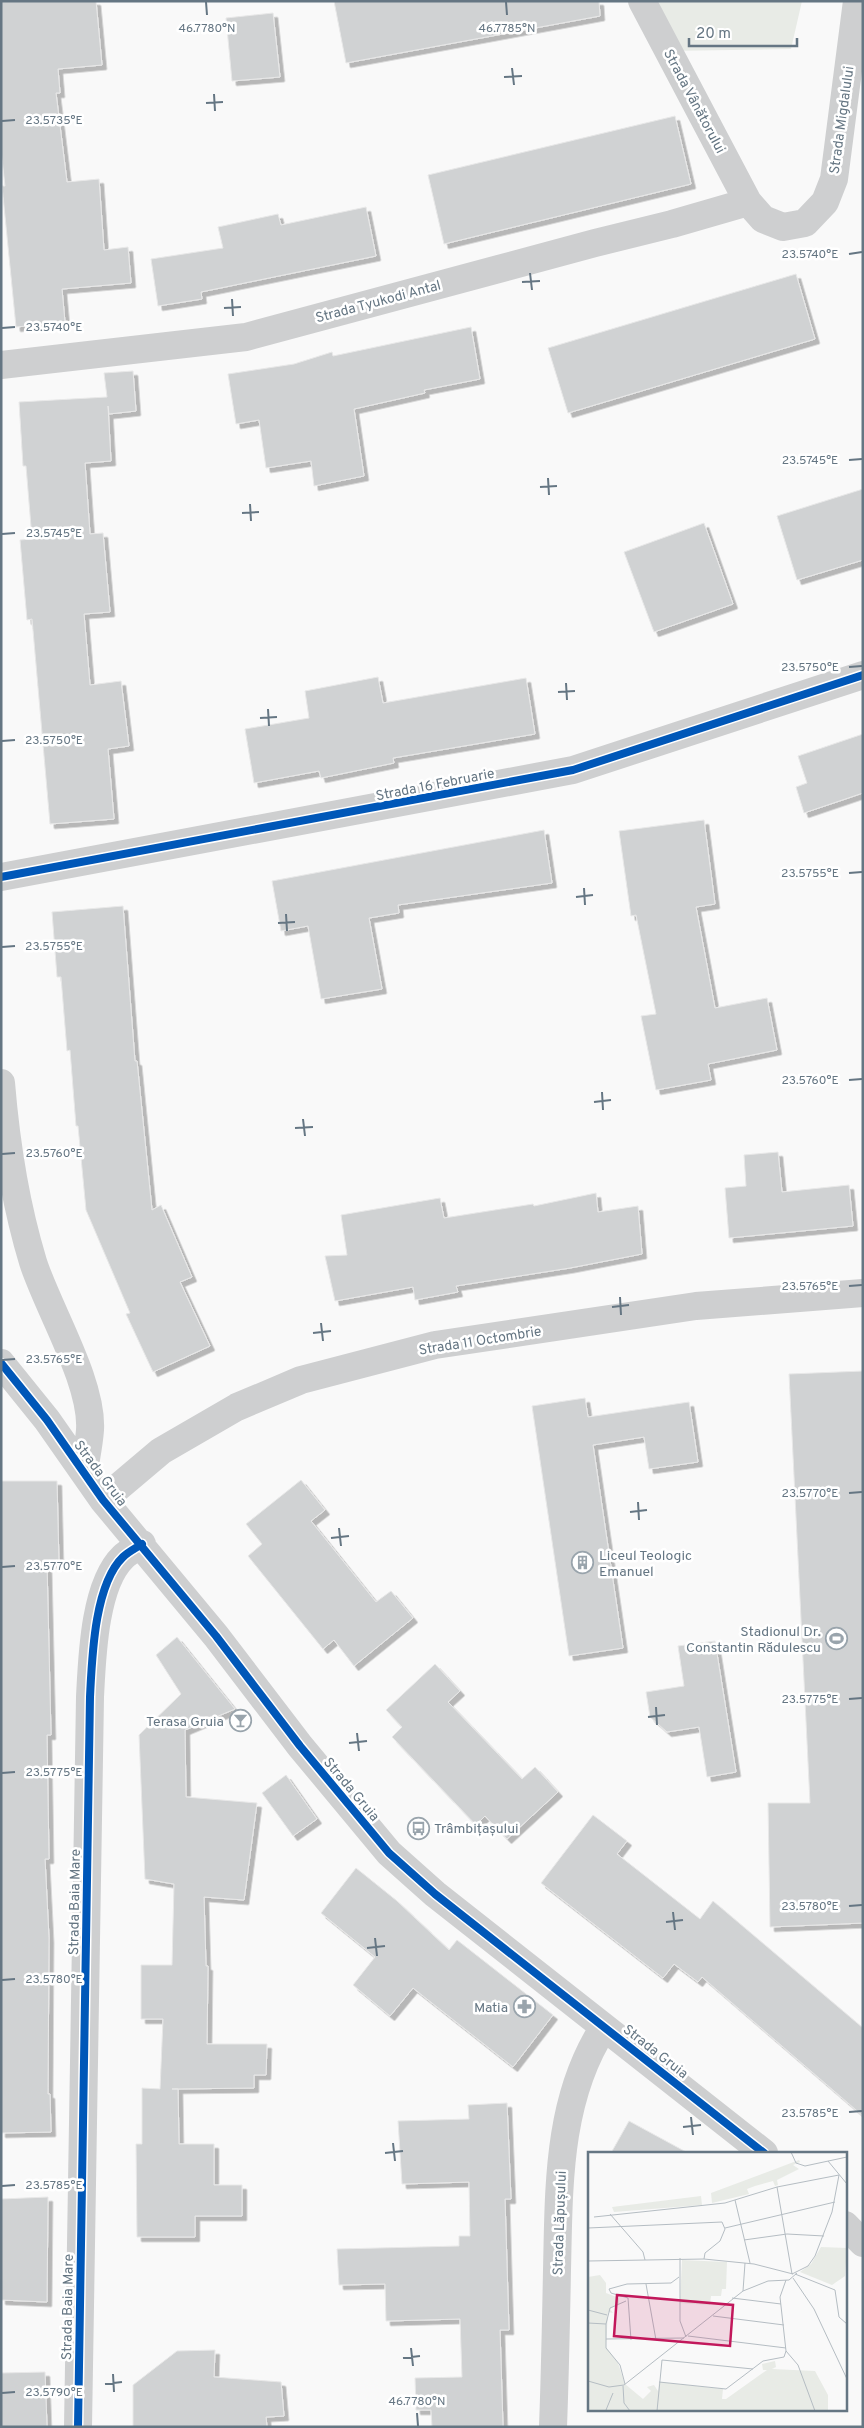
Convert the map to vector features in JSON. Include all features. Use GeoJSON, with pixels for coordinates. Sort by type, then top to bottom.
{"type":"FeatureCollection","features":[{"type":"Feature","properties":{"kind":"street","name":"Strada Vânătorului"},"geometry":{"type":"LineString","coordinates":[[642,1],[748,202]]}},
{"type":"Feature","properties":{"kind":"street","name":"Strada Migdalului"},"geometry":{"type":"LineString","coordinates":[[748,202],[763,219],[783,227],[805,223],[825,202],[834,179],[857,1]]}},
{"type":"Feature","properties":{"kind":"street","name":"Strada Tyukodi Antal"},"geometry":{"type":"LineString","coordinates":[[1,365],[246,337],[672,224],[748,202]]}},
{"type":"Feature","properties":{"kind":"street","name":"Strada 16 Februarie"},"geometry":{"type":"LineString","coordinates":[[1,877],[573,770],[863,674]]}},
{"type":"Feature","properties":{"kind":"street"},"geometry":{"type":"LineString","coordinates":[[1,1082],[5,1132],[19,1212],[34,1264],[84,1388],[90,1428],[84,1471]]}},
{"type":"Feature","properties":{"kind":"street","name":"Strada 11 Octombrie"},"geometry":{"type":"LineString","coordinates":[[103,1500],[161,1451],[237,1407],[301,1380],[435,1345],[696,1306],[863,1293]]}},
{"type":"Feature","properties":{"kind":"street","name":"Strada Gruia"},"geometry":{"type":"LineString","coordinates":[[1,1362],[84,1471],[103,1500],[142,1544],[300,1746],[389,1852],[435,1894],[763,2152]]}},
{"type":"Feature","properties":{"kind":"street","name":"Strada Baia Mare"},"geometry":{"type":"LineString","coordinates":[[78,2427],[90,1697],[95,1625],[108,1582],[117,1566],[122,1558],[142,1544]]}},
{"type":"Feature","properties":{"kind":"street","name":"Strada Lăpușului"},"geometry":{"type":"LineString","coordinates":[[553,2427],[560,2169],[574,2090],[590,2049],[604,2027]]}},
{"type":"Feature","properties":{"kind":"street"},"geometry":{"type":"LineString","coordinates":[[846,2226],[863,2243]]}},
{"type":"Feature","properties":{"kind":"shaded area"},"geometry":{"type":"Polygon","coordinates":[[[642,1],[802,1],[791,49],[668,51],[642,1]]]}},
{"type":"Feature","properties":{"kind":"building"},"geometry":{"type":"Polygon","coordinates":[[[1,1],[96,1],[102,65],[58,69],[60,93],[56,93],[67,182],[99,179],[104,250],[128,247],[131,283],[62,289],[65,322],[16,327],[2,186],[5,186],[1,150],[1,1]]]}},
{"type":"Feature","properties":{"kind":"building"},"geometry":{"type":"Polygon","coordinates":[[[334,1],[599,1],[600,16],[346,63],[334,1]]]}},
{"type":"Feature","properties":{"kind":"building"},"geometry":{"type":"Polygon","coordinates":[[[273,13],[280,77],[232,81],[226,18],[273,13]]]}},
{"type":"Feature","properties":{"kind":"building"},"geometry":{"type":"Polygon","coordinates":[[[675,116],[691,184],[444,244],[428,175],[675,116]]]}},
{"type":"Feature","properties":{"kind":"building"},"geometry":{"type":"Polygon","coordinates":[[[366,207],[376,256],[201,292],[202,299],[158,306],[151,259],[223,248],[218,227],[278,214],[281,225],[366,207]]]}},
{"type":"Feature","properties":{"kind":"building"},"geometry":{"type":"Polygon","coordinates":[[[796,274],[815,339],[568,413],[548,348],[796,274]]]}},
{"type":"Feature","properties":{"kind":"building"},"geometry":{"type":"Polygon","coordinates":[[[471,327],[480,379],[424,390],[425,393],[354,409],[364,476],[314,486],[311,461],[266,468],[259,420],[236,424],[228,374],[294,364],[332,352],[333,356],[471,327]]]}},
{"type":"Feature","properties":{"kind":"building"},"geometry":{"type":"Polygon","coordinates":[[[133,371],[136,411],[109,414],[108,406],[111,461],[85,463],[90,534],[103,533],[110,612],[84,614],[90,685],[121,681],[129,746],[108,749],[114,819],[50,824],[32,619],[27,620],[20,540],[32,539],[26,466],[23,466],[19,402],[107,397],[104,373],[133,371]]]}},
{"type":"Feature","properties":{"kind":"building"},"geometry":{"type":"Polygon","coordinates":[[[863,489],[863,560],[797,580],[777,516],[863,489]]]}},
{"type":"Feature","properties":{"kind":"building"},"geometry":{"type":"Polygon","coordinates":[[[704,523],[733,604],[654,632],[624,552],[704,523]]]}},
{"type":"Feature","properties":{"kind":"building"},"geometry":{"type":"Polygon","coordinates":[[[378,677],[383,703],[526,678],[535,734],[393,758],[394,763],[321,778],[319,771],[254,783],[245,729],[309,718],[305,691],[378,677]]]}},
{"type":"Feature","properties":{"kind":"building"},"geometry":{"type":"Polygon","coordinates":[[[863,734],[863,793],[804,813],[796,787],[807,783],[798,756],[863,734]]]}},
{"type":"Feature","properties":{"kind":"building"},"geometry":{"type":"Polygon","coordinates":[[[704,820],[715,904],[696,907],[715,1008],[767,998],[777,1050],[708,1064],[711,1080],[656,1090],[641,1016],[656,1014],[636,915],[631,916],[619,831],[704,820]]]}},
{"type":"Feature","properties":{"kind":"building"},"geometry":{"type":"Polygon","coordinates":[[[544,830],[552,883],[398,905],[399,913],[369,918],[382,989],[321,999],[308,926],[281,931],[272,881],[544,830]]]}},
{"type":"Feature","properties":{"kind":"building"},"geometry":{"type":"Polygon","coordinates":[[[123,906],[135,1061],[137,1061],[152,1210],[161,1205],[192,1277],[180,1282],[210,1346],[153,1372],[126,1314],[130,1313],[86,1210],[78,1126],[76,1126],[70,1050],[67,1051],[61,977],[57,977],[52,912],[123,906]]]}},
{"type":"Feature","properties":{"kind":"building"},"geometry":{"type":"Polygon","coordinates":[[[778,1152],[782,1192],[849,1185],[853,1226],[729,1238],[725,1188],[746,1186],[744,1155],[778,1152]]]}},
{"type":"Feature","properties":{"kind":"building"},"geometry":{"type":"Polygon","coordinates":[[[596,1193],[598,1212],[638,1206],[642,1254],[570,1268],[456,1286],[458,1292],[415,1300],[413,1287],[335,1301],[325,1256],[347,1255],[341,1215],[440,1198],[444,1218],[533,1204],[534,1206],[596,1193]]]}},
{"type":"Feature","properties":{"kind":"building","name":"Stadionul Dr. Constantin Rădulescu"},"geometry":{"type":"Polygon","coordinates":[[[863,1371],[863,1923],[770,1927],[768,1803],[810,1803],[789,1374],[863,1371]]]}},
{"type":"Feature","properties":{"kind":"building","name":"Liceul Teologic Emanuel"},"geometry":{"type":"Polygon","coordinates":[[[585,1398],[588,1417],[689,1402],[698,1462],[649,1469],[644,1437],[593,1445],[623,1648],[569,1656],[532,1406],[585,1398]]]}},
{"type":"Feature","properties":{"kind":"building"},"geometry":{"type":"Polygon","coordinates":[[[301,1480],[325,1510],[311,1521],[376,1602],[391,1591],[413,1618],[354,1666],[334,1640],[323,1649],[248,1556],[262,1544],[246,1524],[301,1480]]]}},
{"type":"Feature","properties":{"kind":"building"},"geometry":{"type":"Polygon","coordinates":[[[1,1481],[57,1481],[59,1564],[47,1564],[51,1735],[47,1735],[49,1859],[45,1859],[49,1938],[48,2094],[50,2094],[51,2132],[1,2133],[1,1481]]]}},
{"type":"Feature","properties":{"kind":"building"},"geometry":{"type":"Polygon","coordinates":[[[177,1637],[235,1709],[185,1730],[186,1797],[257,1803],[244,1900],[204,1897],[206,1966],[208,1966],[207,2044],[267,2044],[266,2075],[254,2075],[254,2088],[172,2089],[178,2089],[179,2144],[214,2144],[214,2185],[242,2185],[242,2216],[195,2216],[195,2237],[137,2237],[136,2144],[142,2144],[142,2088],[160,2089],[163,2019],[141,2019],[141,1965],[172,1965],[174,1884],[145,1879],[139,1735],[181,1694],[156,1655],[177,1637]]]}},
{"type":"Feature","properties":{"kind":"building"},"geometry":{"type":"Polygon","coordinates":[[[715,1641],[736,1772],[707,1777],[699,1727],[667,1732],[650,1717],[646,1692],[684,1686],[678,1646],[715,1641]]]}},
{"type":"Feature","properties":{"kind":"building"},"geometry":{"type":"Polygon","coordinates":[[[435,1664],[460,1691],[448,1702],[522,1779],[535,1767],[558,1792],[507,1839],[485,1816],[476,1825],[392,1737],[402,1727],[386,1710],[435,1664]]]}},
{"type":"Feature","properties":{"kind":"building"},"geometry":{"type":"Polygon","coordinates":[[[286,1775],[317,1819],[293,1836],[262,1793],[286,1775]]]}},
{"type":"Feature","properties":{"kind":"building"},"geometry":{"type":"Polygon","coordinates":[[[593,1815],[627,1841],[617,1854],[700,1919],[713,1901],[863,2028],[863,2116],[702,1977],[698,1982],[674,1964],[663,1978],[541,1883],[593,1815]]]}},
{"type":"Feature","properties":{"kind":"building"},"geometry":{"type":"Polygon","coordinates":[[[356,1868],[397,1901],[449,1950],[457,1940],[553,2015],[513,2067],[413,1988],[390,2016],[353,1985],[375,1957],[321,1913],[356,1868]]]}},
{"type":"Feature","properties":{"kind":"building"},"geometry":{"type":"Polygon","coordinates":[[[507,2103],[511,2199],[505,2199],[509,2330],[500,2330],[503,2427],[432,2427],[431,2410],[416,2410],[415,2378],[462,2377],[460,2319],[386,2321],[385,2284],[339,2285],[337,2249],[459,2246],[459,2236],[470,2236],[469,2182],[402,2184],[398,2121],[469,2119],[468,2105],[507,2103]]]}},
{"type":"Feature","properties":{"kind":"building"},"geometry":{"type":"Polygon","coordinates":[[[629,2121],[686,2152],[612,2152],[629,2121]]]}},
{"type":"Feature","properties":{"kind":"building"},"geometry":{"type":"Polygon","coordinates":[[[48,2197],[47,2302],[1,2300],[1,2199],[48,2197]]]}},
{"type":"Feature","properties":{"kind":"building"},"geometry":{"type":"Polygon","coordinates":[[[215,2350],[214,2377],[281,2382],[284,2416],[266,2417],[267,2427],[133,2427],[133,2385],[177,2351],[215,2350]]]}},
{"type":"Feature","properties":{"kind":"building"},"geometry":{"type":"Polygon","coordinates":[[[45,2372],[47,2427],[1,2427],[1,2373],[45,2372]]]}},
{"type":"Feature","properties":{"kind":"cycle path"},"geometry":{"type":"LineString","coordinates":[[1,877],[573,770],[863,675]]}},
{"type":"Feature","properties":{"kind":"cycle path"},"geometry":{"type":"LineString","coordinates":[[1,1363],[47,1420],[103,1500],[216,1636],[300,1746],[389,1853],[435,1894],[763,2152]]}},
{"type":"Feature","properties":{"kind":"cycle path"},"geometry":{"type":"LineString","coordinates":[[78,2427],[92,1663],[96,1623],[106,1585],[113,1569],[123,1557],[142,1544]]}},
{"type":"Feature","properties":{"kind":"place","name":"Liceul Teologic Emanuel"},"geometry":{"type":"Point","coordinates":[583,1563]}},
{"type":"Feature","properties":{"kind":"place","name":"Stadionul Dr. Constantin Rădulescu"},"geometry":{"type":"Point","coordinates":[837,1639]}},
{"type":"Feature","properties":{"kind":"place","name":"Terasa Gruia"},"geometry":{"type":"Point","coordinates":[240,1721]}},
{"type":"Feature","properties":{"kind":"place","name":"Trâmbițașului"},"geometry":{"type":"Point","coordinates":[418,1828]}},
{"type":"Feature","properties":{"kind":"place","name":"Matia"},"geometry":{"type":"Point","coordinates":[524,2007]}}]}
